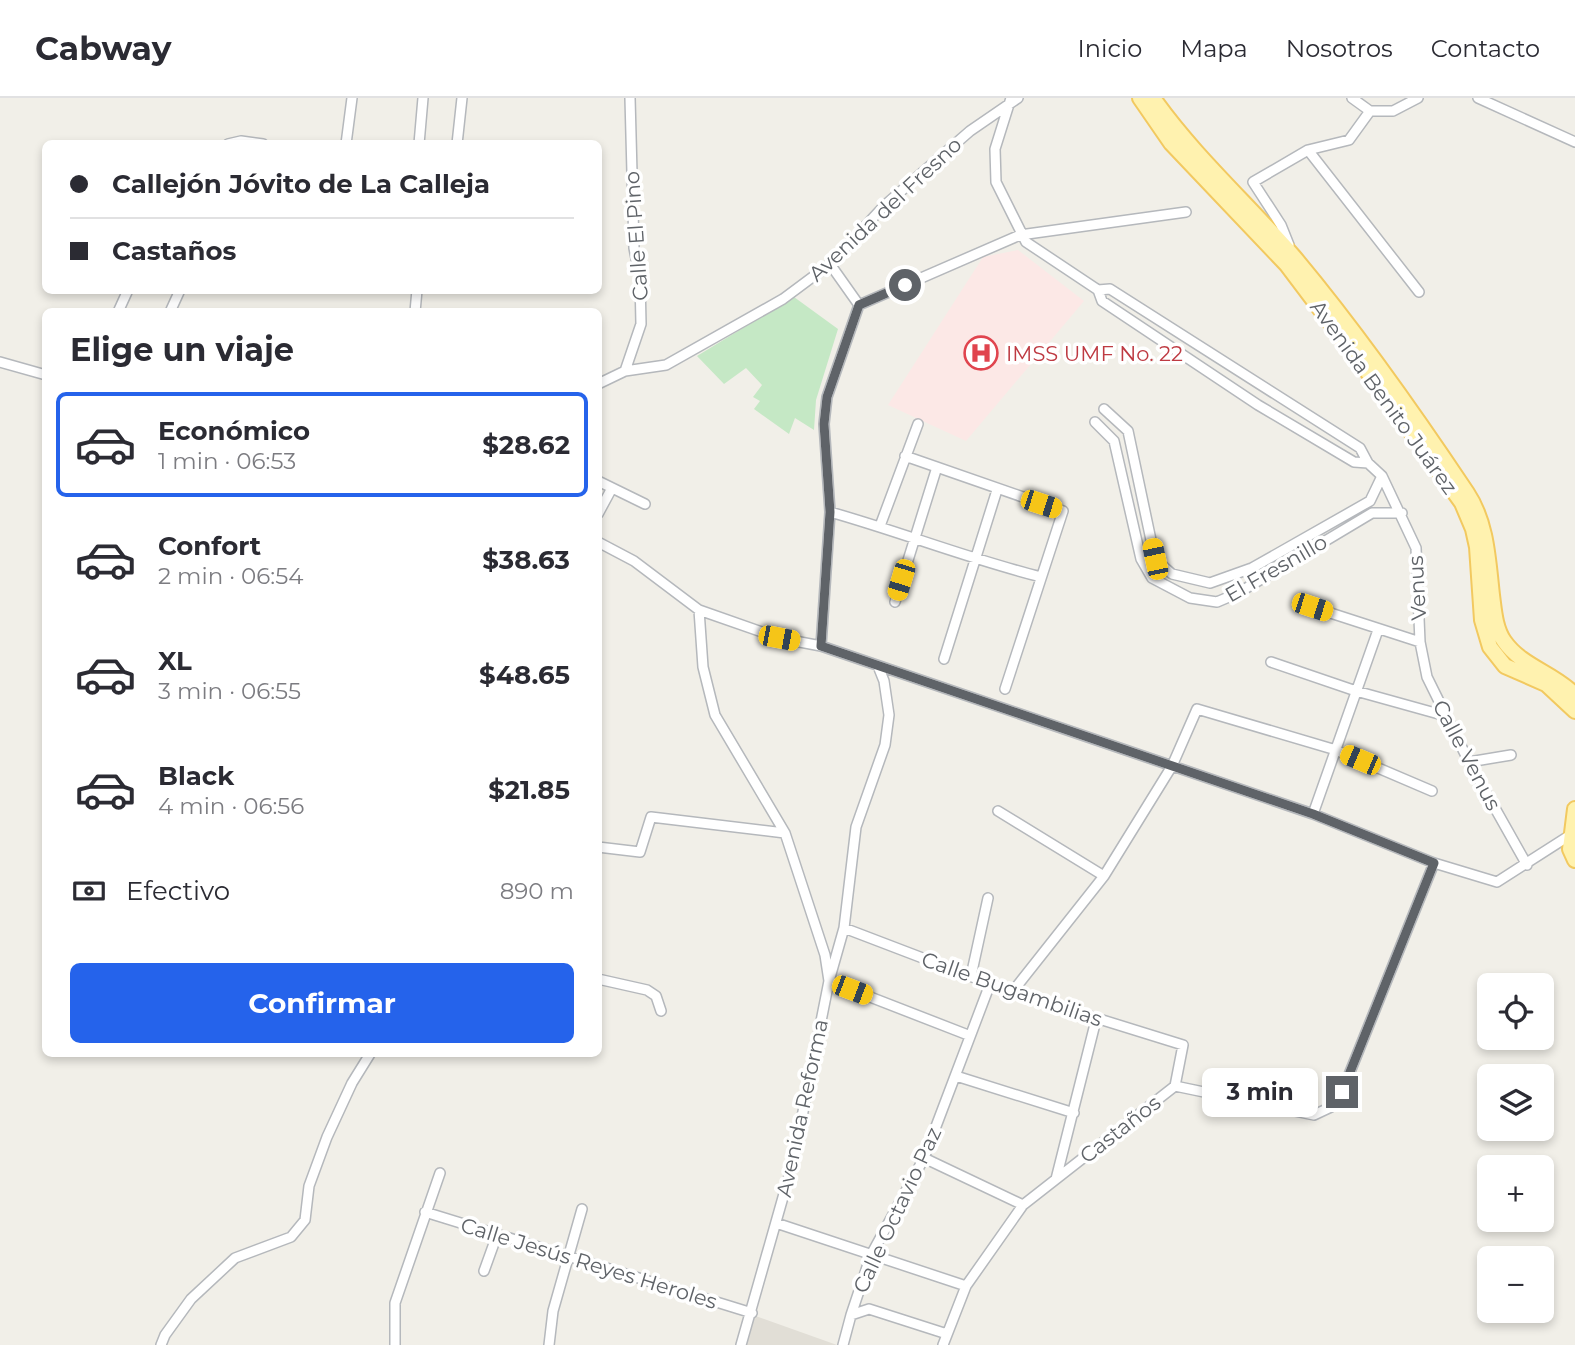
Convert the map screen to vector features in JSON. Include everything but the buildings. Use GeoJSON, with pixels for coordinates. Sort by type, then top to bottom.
{"type":"FeatureCollection","features":[{"type":"Feature","properties":{"kind":"main road","name":"Avenida Benito Juárez"},"geometry":{"type":"LineString","coordinates":[[1140,98],[1171,143],[1287,265],[1462,503],[1475,538],[1482,620],[1490,647],[1505,666],[1546,684],[1575,711]]}},
{"type":"Feature","properties":{"kind":"main road","name":"Avenida Benito Juárez"},"geometry":{"type":"LineString","coordinates":[[1153,98],[1179,135],[1294,257],[1383,374],[1469,496],[1482,523],[1495,617],[1502,638],[1515,654],[1555,678],[1575,695]]}},
{"type":"Feature","properties":{"kind":"main road"},"geometry":{"type":"LineString","coordinates":[[1575,809],[1570,849],[1575,860]]}},
{"type":"Feature","properties":{"kind":"street"},"geometry":{"type":"LineString","coordinates":[[347,140],[352,98]]}},
{"type":"Feature","properties":{"kind":"street"},"geometry":{"type":"LineString","coordinates":[[419,140],[422,98]]}},
{"type":"Feature","properties":{"kind":"street"},"geometry":{"type":"LineString","coordinates":[[457,140],[462,98]]}},
{"type":"Feature","properties":{"kind":"street","name":"Calle El Pino"},"geometry":{"type":"LineString","coordinates":[[625,371],[641,324],[640,279],[634,248],[630,98]]}},
{"type":"Feature","properties":{"kind":"street"},"geometry":{"type":"LineString","coordinates":[[1352,98],[1370,111],[1393,111],[1418,98]]}},
{"type":"Feature","properties":{"kind":"street"},"geometry":{"type":"LineString","coordinates":[[1478,98],[1575,142]]}},
{"type":"Feature","properties":{"kind":"street"},"geometry":{"type":"LineString","coordinates":[[1013,100],[995,149],[996,182],[1020,235],[1026,242],[1098,290],[1102,301],[1258,405],[1354,462],[1368,463]]}},
{"type":"Feature","properties":{"kind":"street","name":"Avenida del Fresno"},"geometry":{"type":"LineString","coordinates":[[602,382],[625,371],[666,365],[783,299],[830,264],[884,206],[970,131],[1013,100]]}},
{"type":"Feature","properties":{"kind":"street"},"geometry":{"type":"LineString","coordinates":[[1294,257],[1281,225],[1252,182],[1308,150],[1349,140],[1370,111]]}},
{"type":"Feature","properties":{"kind":"street"},"geometry":{"type":"LineString","coordinates":[[1308,150],[1419,292]]}},
{"type":"Feature","properties":{"kind":"street"},"geometry":{"type":"LineString","coordinates":[[821,646],[830,512],[824,424],[827,397],[859,305],[1020,235],[1185,212]]}},
{"type":"Feature","properties":{"kind":"street"},"geometry":{"type":"LineString","coordinates":[[830,264],[859,305]]}},
{"type":"Feature","properties":{"kind":"street","name":"Venus"},"geometry":{"type":"LineString","coordinates":[[1098,290],[1110,289],[1360,448],[1368,463],[1382,476],[1402,513],[1416,548],[1420,642]]}},
{"type":"Feature","properties":{"kind":"street"},"geometry":{"type":"LineString","coordinates":[[0,362],[42,374]]}},
{"type":"Feature","properties":{"kind":"street"},"geometry":{"type":"LineString","coordinates":[[1095,422],[1114,441],[1141,559],[1152,578],[1163,565],[1155,559],[1128,431],[1104,409]]}},
{"type":"Feature","properties":{"kind":"street"},"geometry":{"type":"LineString","coordinates":[[880,526],[918,424]]}},
{"type":"Feature","properties":{"kind":"street"},"geometry":{"type":"LineString","coordinates":[[905,456],[1063,511],[1005,689]]}},
{"type":"Feature","properties":{"kind":"street"},"geometry":{"type":"LineString","coordinates":[[895,602],[937,467]]}},
{"type":"Feature","properties":{"kind":"street"},"geometry":{"type":"LineString","coordinates":[[1382,476],[1370,500],[1374,513],[1402,513]]}},
{"type":"Feature","properties":{"kind":"street"},"geometry":{"type":"LineString","coordinates":[[602,483],[645,504]]}},
{"type":"Feature","properties":{"kind":"street"},"geometry":{"type":"LineString","coordinates":[[602,507],[612,488]]}},
{"type":"Feature","properties":{"kind":"street"},"geometry":{"type":"LineString","coordinates":[[944,659],[997,489]]}},
{"type":"Feature","properties":{"kind":"street","name":"El Fresnillo"},"geometry":{"type":"LineString","coordinates":[[1163,565],[1172,574],[1210,583],[1252,568],[1370,500]]}},
{"type":"Feature","properties":{"kind":"street"},"geometry":{"type":"LineString","coordinates":[[830,512],[880,526],[976,561],[1041,577]]}},
{"type":"Feature","properties":{"kind":"street","name":"El Fresnillo"},"geometry":{"type":"LineString","coordinates":[[1152,578],[1190,598],[1217,602],[1238,593],[1374,513]]}},
{"type":"Feature","properties":{"kind":"street"},"geometry":{"type":"LineString","coordinates":[[602,544],[634,561],[699,610],[779,638],[821,646],[1313,814],[1434,863],[1497,883],[1573,832]]}},
{"type":"Feature","properties":{"kind":"street"},"geometry":{"type":"LineString","coordinates":[[1312,607],[1420,642]]}},
{"type":"Feature","properties":{"kind":"street"},"geometry":{"type":"LineString","coordinates":[[699,610],[704,667],[715,715],[785,833],[825,955],[829,981],[968,1035]]}},
{"type":"Feature","properties":{"kind":"street"},"geometry":{"type":"LineString","coordinates":[[1313,814],[1378,630]]}},
{"type":"Feature","properties":{"kind":"street","name":"Calle Venus"},"geometry":{"type":"LineString","coordinates":[[1420,642],[1427,677],[1469,762],[1527,864]]}},
{"type":"Feature","properties":{"kind":"street"},"geometry":{"type":"LineString","coordinates":[[1270,662],[1356,691],[1446,716]]}},
{"type":"Feature","properties":{"kind":"street","name":"Avenida Reforma"},"geometry":{"type":"LineString","coordinates":[[741,1345],[793,1162],[829,981],[844,928],[856,827],[885,745],[889,715],[884,681],[878,666]]}},
{"type":"Feature","properties":{"kind":"street"},"geometry":{"type":"LineString","coordinates":[[1009,991],[1017,986],[1104,876],[1172,766],[1197,709],[1336,750],[1432,791]]}},
{"type":"Feature","properties":{"kind":"street"},"geometry":{"type":"LineString","coordinates":[[1469,762],[1511,755]]}},
{"type":"Feature","properties":{"kind":"street"},"geometry":{"type":"LineString","coordinates":[[998,811],[1104,876]]}},
{"type":"Feature","properties":{"kind":"street"},"geometry":{"type":"LineString","coordinates":[[602,847],[640,852],[651,817],[785,833]]}},
{"type":"Feature","properties":{"kind":"street","name":"Castaños"},"geometry":{"type":"LineString","coordinates":[[943,1345],[965,1286],[1023,1205],[1175,1086],[1314,1115],[1331,1107],[1342,1092],[1434,863]]}},
{"type":"Feature","properties":{"kind":"street"},"geometry":{"type":"LineString","coordinates":[[971,976],[988,898]]}},
{"type":"Feature","properties":{"kind":"street","name":"Calle Bugambilias"},"geometry":{"type":"LineString","coordinates":[[844,928],[1009,991],[1183,1045],[1175,1086]]}},
{"type":"Feature","properties":{"kind":"street"},"geometry":{"type":"LineString","coordinates":[[602,980],[647,990],[656,996],[661,1011]]}},
{"type":"Feature","properties":{"kind":"street","name":"Calle Octavio Paz"},"geometry":{"type":"LineString","coordinates":[[844,1345],[850,1315],[871,1255],[924,1158],[956,1076],[968,1035],[990,984]]}},
{"type":"Feature","properties":{"kind":"street"},"geometry":{"type":"LineString","coordinates":[[1056,1179],[1096,1020]]}},
{"type":"Feature","properties":{"kind":"street"},"geometry":{"type":"LineString","coordinates":[[161,1345],[164,1335],[191,1299],[235,1258],[291,1237],[304,1220],[309,1186],[327,1137],[352,1083],[368,1057]]}},
{"type":"Feature","properties":{"kind":"street"},"geometry":{"type":"LineString","coordinates":[[956,1076],[1074,1113]]}},
{"type":"Feature","properties":{"kind":"street"},"geometry":{"type":"LineString","coordinates":[[924,1158],[1023,1205]]}},
{"type":"Feature","properties":{"kind":"street"},"geometry":{"type":"LineString","coordinates":[[395,1345],[395,1304],[440,1173]]}},
{"type":"Feature","properties":{"kind":"street"},"geometry":{"type":"LineString","coordinates":[[549,1345],[553,1311],[582,1209]]}},
{"type":"Feature","properties":{"kind":"street","name":"Calle Jesús Reyes Heroles"},"geometry":{"type":"LineString","coordinates":[[425,1212],[752,1312]]}},
{"type":"Feature","properties":{"kind":"street"},"geometry":{"type":"LineString","coordinates":[[776,1223],[965,1286]]}},
{"type":"Feature","properties":{"kind":"street"},"geometry":{"type":"LineString","coordinates":[[484,1270],[496,1235]]}},
{"type":"Feature","properties":{"kind":"street"},"geometry":{"type":"LineString","coordinates":[[850,1315],[869,1309],[947,1334]]}},
{"type":"Feature","properties":{"kind":"shaded area","name":"IMSS UMF No. 22"},"geometry":{"type":"Polygon","coordinates":[[[1018,250],[1084,301],[966,441],[888,405],[983,257],[1018,250]]]}},
{"type":"Feature","properties":{"kind":"shaded area"},"geometry":{"type":"Polygon","coordinates":[[[750,1314],[837,1345],[741,1345],[750,1314]]]}},
{"type":"Feature","properties":{"kind":"green space"},"geometry":{"type":"Polygon","coordinates":[[[794,297],[838,329],[816,400],[814,430],[795,418],[789,434],[754,409],[760,401],[753,397],[762,385],[746,368],[724,384],[697,356],[794,297]]]}},
{"type":"Feature","properties":{"kind":"place","name":"IMSS UMF No. 22"},"geometry":{"type":"Point","coordinates":[981,353]}},
{"type":"Feature","properties":{"kind":"route"},"geometry":{"type":"LineString","coordinates":[[905,285],[859,305],[827,397],[824,424],[830,512],[821,646],[1313,814],[1434,863],[1342,1092]]}}]}
